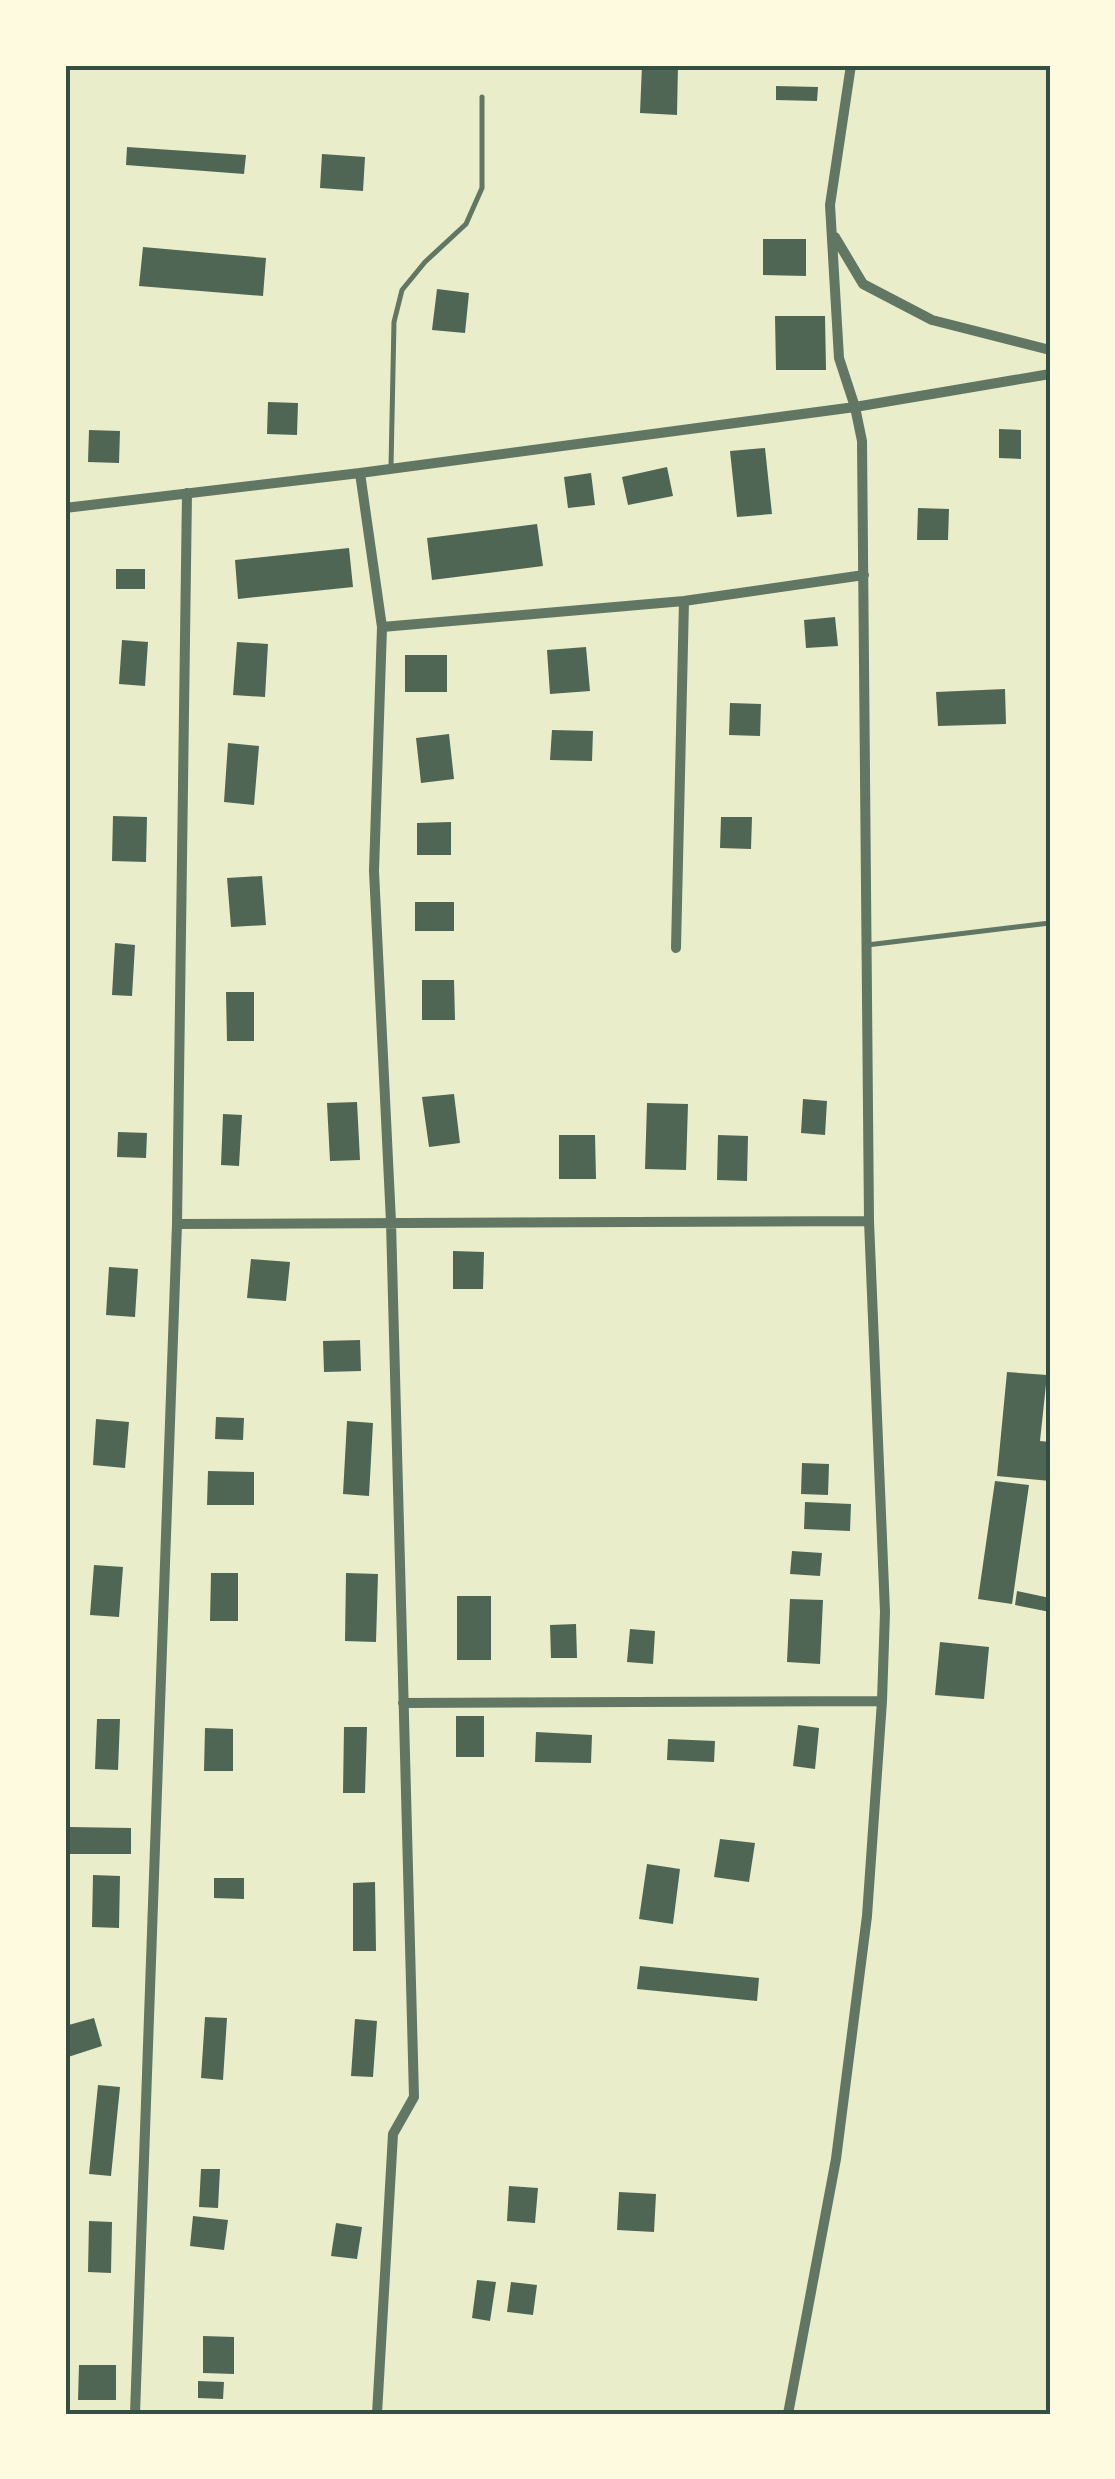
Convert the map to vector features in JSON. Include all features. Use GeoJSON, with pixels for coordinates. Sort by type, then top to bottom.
{"type":"FeatureCollection","features":[{"type":"Feature","properties":{"kind":"street"},"geometry":{"type":"LineString","coordinates":[[788,2414],[838,2140],[866,1916],[885,1612],[869,1221],[862,442],[839,358],[830,206],[852,65]]}},
{"type":"Feature","properties":{"kind":"street"},"geometry":{"type":"LineString","coordinates":[[832,232],[863,284],[932,320],[1050,350]]}},
{"type":"Feature","properties":{"kind":"street"},"geometry":{"type":"LineString","coordinates":[[65,508],[855,407],[1050,374]]}},
{"type":"Feature","properties":{"kind":"street"},"geometry":{"type":"LineString","coordinates":[[360,473],[382,627],[374,871],[390,1222],[414,2097],[393,2134],[376,2414]]}},
{"type":"Feature","properties":{"kind":"street"},"geometry":{"type":"LineString","coordinates":[[135,2414],[177,1224],[187,493]]}},
{"type":"Feature","properties":{"kind":"street"},"geometry":{"type":"LineString","coordinates":[[382,627],[684,601],[864,574]]}},
{"type":"Feature","properties":{"kind":"street"},"geometry":{"type":"LineString","coordinates":[[676,948],[684,601]]}},
{"type":"Feature","properties":{"kind":"street"},"geometry":{"type":"LineString","coordinates":[[177,1224],[869,1221]]}},
{"type":"Feature","properties":{"kind":"street"},"geometry":{"type":"LineString","coordinates":[[403,1703],[882,1702]]}},
{"type":"Feature","properties":{"kind":"lane"},"geometry":{"type":"LineString","coordinates":[[392,469],[394,322],[402,290],[466,224],[482,188],[482,97]]}},
{"type":"Feature","properties":{"kind":"lane"},"geometry":{"type":"LineString","coordinates":[[867,945],[1050,923]]}},
{"type":"Feature","properties":{"kind":"building"},"geometry":{"type":"Polygon","coordinates":[[[642,65],[678,65],[677,115],[640,113],[642,65]]]}},
{"type":"Feature","properties":{"kind":"building"},"geometry":{"type":"Polygon","coordinates":[[[776,86],[818,87],[817,101],[776,100],[776,86]]]}},
{"type":"Feature","properties":{"kind":"building"},"geometry":{"type":"Polygon","coordinates":[[[127,147],[246,155],[244,174],[126,165],[127,147]]]}},
{"type":"Feature","properties":{"kind":"building"},"geometry":{"type":"Polygon","coordinates":[[[322,154],[365,157],[363,191],[320,188],[322,154]]]}},
{"type":"Feature","properties":{"kind":"building"},"geometry":{"type":"Polygon","coordinates":[[[763,239],[806,239],[806,276],[763,275],[763,239]]]}},
{"type":"Feature","properties":{"kind":"building"},"geometry":{"type":"Polygon","coordinates":[[[143,247],[266,258],[263,296],[139,286],[143,247]]]}},
{"type":"Feature","properties":{"kind":"building"},"geometry":{"type":"Polygon","coordinates":[[[437,289],[469,293],[465,333],[432,330],[437,289]]]}},
{"type":"Feature","properties":{"kind":"building"},"geometry":{"type":"Polygon","coordinates":[[[775,316],[825,316],[826,370],[776,370],[775,316]]]}},
{"type":"Feature","properties":{"kind":"building"},"geometry":{"type":"Polygon","coordinates":[[[268,402],[298,403],[297,435],[267,434],[268,402]]]}},
{"type":"Feature","properties":{"kind":"building"},"geometry":{"type":"Polygon","coordinates":[[[999,429],[1021,430],[1021,459],[999,458],[999,429]]]}},
{"type":"Feature","properties":{"kind":"building"},"geometry":{"type":"Polygon","coordinates":[[[89,430],[120,431],[119,463],[88,462],[89,430]]]}},
{"type":"Feature","properties":{"kind":"building"},"geometry":{"type":"Polygon","coordinates":[[[765,448],[772,514],[737,517],[730,451],[765,448]]]}},
{"type":"Feature","properties":{"kind":"building"},"geometry":{"type":"Polygon","coordinates":[[[667,467],[673,496],[628,505],[622,477],[667,467]]]}},
{"type":"Feature","properties":{"kind":"building"},"geometry":{"type":"Polygon","coordinates":[[[591,473],[595,505],[568,508],[564,477],[591,473]]]}},
{"type":"Feature","properties":{"kind":"building"},"geometry":{"type":"Polygon","coordinates":[[[918,508],[949,509],[948,540],[917,540],[918,508]]]}},
{"type":"Feature","properties":{"kind":"building"},"geometry":{"type":"Polygon","coordinates":[[[537,524],[543,566],[432,580],[427,538],[537,524]]]}},
{"type":"Feature","properties":{"kind":"building"},"geometry":{"type":"Polygon","coordinates":[[[349,548],[353,587],[238,599],[235,560],[349,548]]]}},
{"type":"Feature","properties":{"kind":"building"},"geometry":{"type":"Polygon","coordinates":[[[116,569],[145,569],[145,589],[116,589],[116,569]]]}},
{"type":"Feature","properties":{"kind":"building"},"geometry":{"type":"Polygon","coordinates":[[[835,617],[838,646],[806,648],[804,620],[835,617]]]}},
{"type":"Feature","properties":{"kind":"building"},"geometry":{"type":"Polygon","coordinates":[[[122,640],[148,642],[145,686],[119,684],[122,640]]]}},
{"type":"Feature","properties":{"kind":"building"},"geometry":{"type":"Polygon","coordinates":[[[237,642],[268,644],[265,697],[233,695],[237,642]]]}},
{"type":"Feature","properties":{"kind":"building"},"geometry":{"type":"Polygon","coordinates":[[[586,647],[590,691],[550,694],[547,650],[586,647]]]}},
{"type":"Feature","properties":{"kind":"building"},"geometry":{"type":"Polygon","coordinates":[[[405,655],[447,655],[447,692],[405,692],[405,655]]]}},
{"type":"Feature","properties":{"kind":"building"},"geometry":{"type":"Polygon","coordinates":[[[1005,689],[1006,724],[938,726],[936,692],[1005,689]]]}},
{"type":"Feature","properties":{"kind":"building"},"geometry":{"type":"Polygon","coordinates":[[[730,703],[761,704],[760,736],[729,735],[730,703]]]}},
{"type":"Feature","properties":{"kind":"building"},"geometry":{"type":"Polygon","coordinates":[[[552,730],[593,731],[592,761],[550,760],[552,730]]]}},
{"type":"Feature","properties":{"kind":"building"},"geometry":{"type":"Polygon","coordinates":[[[449,734],[454,779],[421,783],[416,738],[449,734]]]}},
{"type":"Feature","properties":{"kind":"building"},"geometry":{"type":"Polygon","coordinates":[[[228,743],[259,746],[254,805],[224,802],[228,743]]]}},
{"type":"Feature","properties":{"kind":"building"},"geometry":{"type":"Polygon","coordinates":[[[113,816],[147,817],[146,862],[112,861],[113,816]]]}},
{"type":"Feature","properties":{"kind":"building"},"geometry":{"type":"Polygon","coordinates":[[[721,817],[752,817],[751,849],[720,848],[721,817]]]}},
{"type":"Feature","properties":{"kind":"building"},"geometry":{"type":"Polygon","coordinates":[[[451,822],[451,855],[417,855],[417,823],[451,822]]]}},
{"type":"Feature","properties":{"kind":"building"},"geometry":{"type":"Polygon","coordinates":[[[262,876],[266,925],[231,927],[227,878],[262,876]]]}},
{"type":"Feature","properties":{"kind":"building"},"geometry":{"type":"Polygon","coordinates":[[[415,902],[454,902],[454,931],[415,931],[415,902]]]}},
{"type":"Feature","properties":{"kind":"building"},"geometry":{"type":"Polygon","coordinates":[[[115,943],[135,945],[132,996],[112,995],[115,943]]]}},
{"type":"Feature","properties":{"kind":"building"},"geometry":{"type":"Polygon","coordinates":[[[422,980],[454,980],[455,1020],[422,1020],[422,980]]]}},
{"type":"Feature","properties":{"kind":"building"},"geometry":{"type":"Polygon","coordinates":[[[226,992],[254,992],[254,1041],[227,1041],[226,992]]]}},
{"type":"Feature","properties":{"kind":"building"},"geometry":{"type":"Polygon","coordinates":[[[454,1094],[460,1143],[429,1147],[422,1097],[454,1094]]]}},
{"type":"Feature","properties":{"kind":"building"},"geometry":{"type":"Polygon","coordinates":[[[803,1099],[827,1101],[825,1135],[801,1133],[803,1099]]]}},
{"type":"Feature","properties":{"kind":"building"},"geometry":{"type":"Polygon","coordinates":[[[357,1102],[360,1160],[330,1161],[327,1103],[357,1102]]]}},
{"type":"Feature","properties":{"kind":"building"},"geometry":{"type":"Polygon","coordinates":[[[647,1103],[688,1104],[686,1170],[645,1169],[647,1103]]]}},
{"type":"Feature","properties":{"kind":"building"},"geometry":{"type":"Polygon","coordinates":[[[223,1114],[242,1115],[239,1166],[221,1165],[223,1114]]]}},
{"type":"Feature","properties":{"kind":"building"},"geometry":{"type":"Polygon","coordinates":[[[118,1132],[147,1133],[146,1158],[117,1157],[118,1132]]]}},
{"type":"Feature","properties":{"kind":"building"},"geometry":{"type":"Polygon","coordinates":[[[559,1135],[595,1135],[596,1179],[559,1179],[559,1135]]]}},
{"type":"Feature","properties":{"kind":"building"},"geometry":{"type":"Polygon","coordinates":[[[718,1135],[748,1136],[747,1181],[717,1180],[718,1135]]]}},
{"type":"Feature","properties":{"kind":"building"},"geometry":{"type":"Polygon","coordinates":[[[453,1251],[484,1252],[483,1289],[453,1289],[453,1251]]]}},
{"type":"Feature","properties":{"kind":"building"},"geometry":{"type":"Polygon","coordinates":[[[251,1259],[290,1262],[286,1301],[247,1298],[251,1259]]]}},
{"type":"Feature","properties":{"kind":"building"},"geometry":{"type":"Polygon","coordinates":[[[109,1267],[138,1269],[135,1317],[106,1315],[109,1267]]]}},
{"type":"Feature","properties":{"kind":"building"},"geometry":{"type":"Polygon","coordinates":[[[360,1340],[361,1371],[324,1372],[323,1341],[360,1340]]]}},
{"type":"Feature","properties":{"kind":"building"},"geometry":{"type":"Polygon","coordinates":[[[1007,1372],[1047,1375],[1040,1441],[1050,1442],[1050,1481],[997,1476],[1007,1372]]]}},
{"type":"Feature","properties":{"kind":"building"},"geometry":{"type":"Polygon","coordinates":[[[216,1417],[244,1418],[243,1440],[215,1439],[216,1417]]]}},
{"type":"Feature","properties":{"kind":"building"},"geometry":{"type":"Polygon","coordinates":[[[96,1419],[129,1422],[125,1468],[93,1465],[96,1419]]]}},
{"type":"Feature","properties":{"kind":"building"},"geometry":{"type":"Polygon","coordinates":[[[347,1421],[373,1423],[369,1496],[343,1494],[347,1421]]]}},
{"type":"Feature","properties":{"kind":"building"},"geometry":{"type":"Polygon","coordinates":[[[802,1463],[829,1464],[828,1495],[801,1494],[802,1463]]]}},
{"type":"Feature","properties":{"kind":"building"},"geometry":{"type":"Polygon","coordinates":[[[208,1471],[254,1472],[254,1505],[207,1505],[208,1471]]]}},
{"type":"Feature","properties":{"kind":"building"},"geometry":{"type":"Polygon","coordinates":[[[995,1481],[1029,1485],[1012,1604],[978,1599],[995,1481]]]}},
{"type":"Feature","properties":{"kind":"building"},"geometry":{"type":"Polygon","coordinates":[[[805,1502],[851,1504],[850,1531],[804,1529],[805,1502]]]}},
{"type":"Feature","properties":{"kind":"building"},"geometry":{"type":"Polygon","coordinates":[[[792,1551],[822,1553],[820,1576],[790,1574],[792,1551]]]}},
{"type":"Feature","properties":{"kind":"building"},"geometry":{"type":"Polygon","coordinates":[[[94,1565],[123,1567],[119,1617],[90,1615],[94,1565]]]}},
{"type":"Feature","properties":{"kind":"building"},"geometry":{"type":"Polygon","coordinates":[[[211,1573],[238,1573],[238,1621],[210,1621],[211,1573]]]}},
{"type":"Feature","properties":{"kind":"building"},"geometry":{"type":"Polygon","coordinates":[[[346,1573],[378,1574],[376,1642],[345,1641],[346,1573]]]}},
{"type":"Feature","properties":{"kind":"building"},"geometry":{"type":"Polygon","coordinates":[[[1017,1591],[1050,1598],[1050,1612],[1015,1605],[1017,1591]]]}},
{"type":"Feature","properties":{"kind":"building"},"geometry":{"type":"Polygon","coordinates":[[[457,1596],[491,1596],[491,1660],[457,1660],[457,1596]]]}},
{"type":"Feature","properties":{"kind":"building"},"geometry":{"type":"Polygon","coordinates":[[[790,1599],[823,1600],[820,1664],[787,1662],[790,1599]]]}},
{"type":"Feature","properties":{"kind":"building"},"geometry":{"type":"Polygon","coordinates":[[[576,1624],[577,1658],[551,1658],[550,1625],[576,1624]]]}},
{"type":"Feature","properties":{"kind":"building"},"geometry":{"type":"Polygon","coordinates":[[[630,1629],[655,1631],[653,1664],[627,1662],[630,1629]]]}},
{"type":"Feature","properties":{"kind":"building"},"geometry":{"type":"Polygon","coordinates":[[[940,1642],[989,1647],[984,1699],[935,1695],[940,1642]]]}},
{"type":"Feature","properties":{"kind":"building"},"geometry":{"type":"Polygon","coordinates":[[[456,1716],[484,1716],[484,1757],[456,1757],[456,1716]]]}},
{"type":"Feature","properties":{"kind":"building"},"geometry":{"type":"Polygon","coordinates":[[[97,1719],[120,1719],[118,1770],[95,1769],[97,1719]]]}},
{"type":"Feature","properties":{"kind":"building"},"geometry":{"type":"Polygon","coordinates":[[[798,1725],[819,1728],[815,1769],[793,1766],[798,1725]]]}},
{"type":"Feature","properties":{"kind":"building"},"geometry":{"type":"Polygon","coordinates":[[[344,1727],[367,1727],[365,1793],[343,1793],[344,1727]]]}},
{"type":"Feature","properties":{"kind":"building"},"geometry":{"type":"Polygon","coordinates":[[[205,1728],[233,1729],[233,1771],[204,1771],[205,1728]]]}},
{"type":"Feature","properties":{"kind":"building"},"geometry":{"type":"Polygon","coordinates":[[[536,1732],[592,1735],[591,1763],[535,1762],[536,1732]]]}},
{"type":"Feature","properties":{"kind":"building"},"geometry":{"type":"Polygon","coordinates":[[[668,1739],[715,1741],[714,1762],[667,1760],[668,1739]]]}},
{"type":"Feature","properties":{"kind":"building"},"geometry":{"type":"Polygon","coordinates":[[[70,1827],[131,1828],[131,1854],[70,1854],[70,1827]]]}},
{"type":"Feature","properties":{"kind":"building"},"geometry":{"type":"Polygon","coordinates":[[[720,1839],[755,1843],[749,1882],[714,1877],[720,1839]]]}},
{"type":"Feature","properties":{"kind":"building"},"geometry":{"type":"Polygon","coordinates":[[[647,1864],[680,1869],[673,1924],[639,1919],[647,1864]]]}},
{"type":"Feature","properties":{"kind":"building"},"geometry":{"type":"Polygon","coordinates":[[[93,1875],[120,1876],[119,1928],[92,1927],[93,1875]]]}},
{"type":"Feature","properties":{"kind":"building"},"geometry":{"type":"Polygon","coordinates":[[[214,1878],[244,1878],[244,1899],[214,1898],[214,1878]]]}},
{"type":"Feature","properties":{"kind":"building"},"geometry":{"type":"Polygon","coordinates":[[[375,1882],[376,1951],[353,1951],[353,1883],[375,1882]]]}},
{"type":"Feature","properties":{"kind":"building"},"geometry":{"type":"Polygon","coordinates":[[[640,1966],[759,1978],[757,2001],[637,1989],[640,1966]]]}},
{"type":"Feature","properties":{"kind":"building"},"geometry":{"type":"Polygon","coordinates":[[[205,2017],[227,2018],[223,2080],[201,2078],[205,2017]]]}},
{"type":"Feature","properties":{"kind":"building"},"geometry":{"type":"Polygon","coordinates":[[[94,2018],[102,2046],[65,2058],[65,2026],[94,2018]]]}},
{"type":"Feature","properties":{"kind":"building"},"geometry":{"type":"Polygon","coordinates":[[[355,2019],[377,2021],[373,2077],[351,2076],[355,2019]]]}},
{"type":"Feature","properties":{"kind":"building"},"geometry":{"type":"Polygon","coordinates":[[[98,2085],[120,2087],[111,2176],[89,2174],[98,2085]]]}},
{"type":"Feature","properties":{"kind":"building"},"geometry":{"type":"Polygon","coordinates":[[[201,2169],[220,2169],[218,2208],[199,2207],[201,2169]]]}},
{"type":"Feature","properties":{"kind":"building"},"geometry":{"type":"Polygon","coordinates":[[[509,2186],[538,2188],[535,2223],[507,2221],[509,2186]]]}},
{"type":"Feature","properties":{"kind":"building"},"geometry":{"type":"Polygon","coordinates":[[[619,2192],[656,2194],[654,2232],[617,2230],[619,2192]]]}},
{"type":"Feature","properties":{"kind":"building"},"geometry":{"type":"Polygon","coordinates":[[[193,2216],[228,2220],[224,2250],[190,2246],[193,2216]]]}},
{"type":"Feature","properties":{"kind":"building"},"geometry":{"type":"Polygon","coordinates":[[[89,2221],[112,2222],[111,2273],[88,2272],[89,2221]]]}},
{"type":"Feature","properties":{"kind":"building"},"geometry":{"type":"Polygon","coordinates":[[[336,2223],[362,2227],[357,2259],[331,2256],[336,2223]]]}},
{"type":"Feature","properties":{"kind":"building"},"geometry":{"type":"Polygon","coordinates":[[[477,2280],[496,2282],[490,2321],[472,2318],[477,2280]]]}},
{"type":"Feature","properties":{"kind":"building"},"geometry":{"type":"Polygon","coordinates":[[[511,2282],[537,2285],[533,2315],[507,2312],[511,2282]]]}},
{"type":"Feature","properties":{"kind":"building"},"geometry":{"type":"Polygon","coordinates":[[[203,2336],[234,2337],[234,2374],[203,2373],[203,2336]]]}},
{"type":"Feature","properties":{"kind":"building"},"geometry":{"type":"Polygon","coordinates":[[[79,2365],[116,2365],[116,2400],[78,2400],[79,2365]]]}},
{"type":"Feature","properties":{"kind":"building"},"geometry":{"type":"Polygon","coordinates":[[[198,2381],[224,2382],[223,2399],[198,2398],[198,2381]]]}}]}
